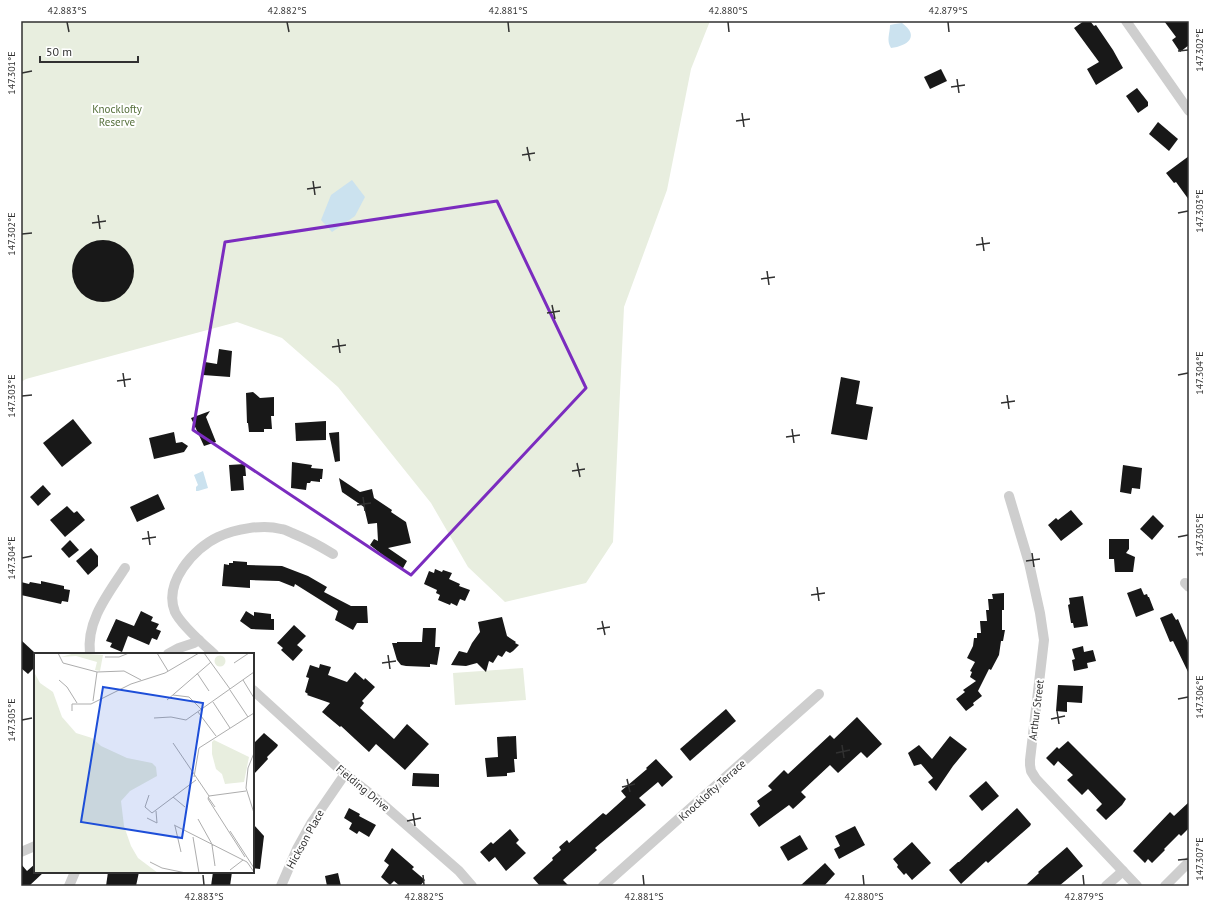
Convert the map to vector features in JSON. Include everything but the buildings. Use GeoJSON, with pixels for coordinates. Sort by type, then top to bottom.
{"type":"FeatureCollection","features":[{"type":"Feature","properties":{"kind":"street"},"geometry":{"type":"LineString","coordinates":[[1126,21],[1189,111]]}},
{"type":"Feature","properties":{"kind":"street","name":"Arthur Street"},"geometry":{"type":"LineString","coordinates":[[1009,496],[1029,564],[1040,613],[1044,640],[1030,760],[1031,771],[1036,779],[1137,886]]}},
{"type":"Feature","properties":{"kind":"street"},"geometry":{"type":"LineString","coordinates":[[213,653],[182,622],[175,612],[172,601],[172,589],[184,565],[194,554],[218,537],[249,528],[270,528],[281,529],[295,534],[333,554]]}},
{"type":"Feature","properties":{"kind":"street"},"geometry":{"type":"LineString","coordinates":[[90,653],[90,636],[92,625],[102,604],[125,568]]}},
{"type":"Feature","properties":{"kind":"street"},"geometry":{"type":"LineString","coordinates":[[170,653],[179,648],[194,644],[199,640]]}},
{"type":"Feature","properties":{"kind":"street","name":"Fielding Drive"},"geometry":{"type":"LineString","coordinates":[[254,691],[346,774],[459,871],[472,886]]}},
{"type":"Feature","properties":{"kind":"street","name":"Knocklofty Terrace"},"geometry":{"type":"LineString","coordinates":[[603,886],[819,694]]}},
{"type":"Feature","properties":{"kind":"street","name":"Hickson Place"},"geometry":{"type":"LineString","coordinates":[[281,886],[312,822],[346,774]]}},
{"type":"Feature","properties":{"kind":"street"},"geometry":{"type":"LineString","coordinates":[[21,852],[34,846]]}},
{"type":"Feature","properties":{"kind":"street"},"geometry":{"type":"LineString","coordinates":[[1165,886],[1189,862]]}},
{"type":"Feature","properties":{"kind":"street"},"geometry":{"type":"LineString","coordinates":[[1106,886],[1123,871]]}},
{"type":"Feature","properties":{"kind":"street"},"geometry":{"type":"LineString","coordinates":[[69,886],[75,873]]}},
{"type":"Feature","properties":{"kind":"highlighted area"},"geometry":{"type":"Polygon","coordinates":[[[497,201],[586,388],[411,575],[193,430],[225,242],[497,201]]]}},
{"type":"Feature","properties":{"kind":"green space","name":"Knocklofty Reserve"},"geometry":{"type":"Polygon","coordinates":[[[21,21],[710,21],[691,69],[667,190],[624,307],[613,542],[586,583],[505,602],[468,567],[431,503],[338,387],[282,338],[237,322],[26,379],[21,382],[21,21]]]}},
{"type":"Feature","properties":{"kind":"green space"},"geometry":{"type":"Polygon","coordinates":[[[523,668],[526,700],[455,705],[453,673],[523,668]]]}},
{"type":"Feature","properties":{"kind":"water"},"geometry":{"type":"Polygon","coordinates":[[[902,23],[910,32],[910,40],[907,43],[891,48],[888,40],[890,25],[902,23]]]}},
{"type":"Feature","properties":{"kind":"water"},"geometry":{"type":"Polygon","coordinates":[[[352,180],[365,197],[355,216],[332,232],[321,220],[331,195],[352,180]]]}},
{"type":"Feature","properties":{"kind":"water"},"geometry":{"type":"Polygon","coordinates":[[[203,471],[208,488],[196,491],[196,487],[198,485],[194,475],[203,471]]]}}]}
